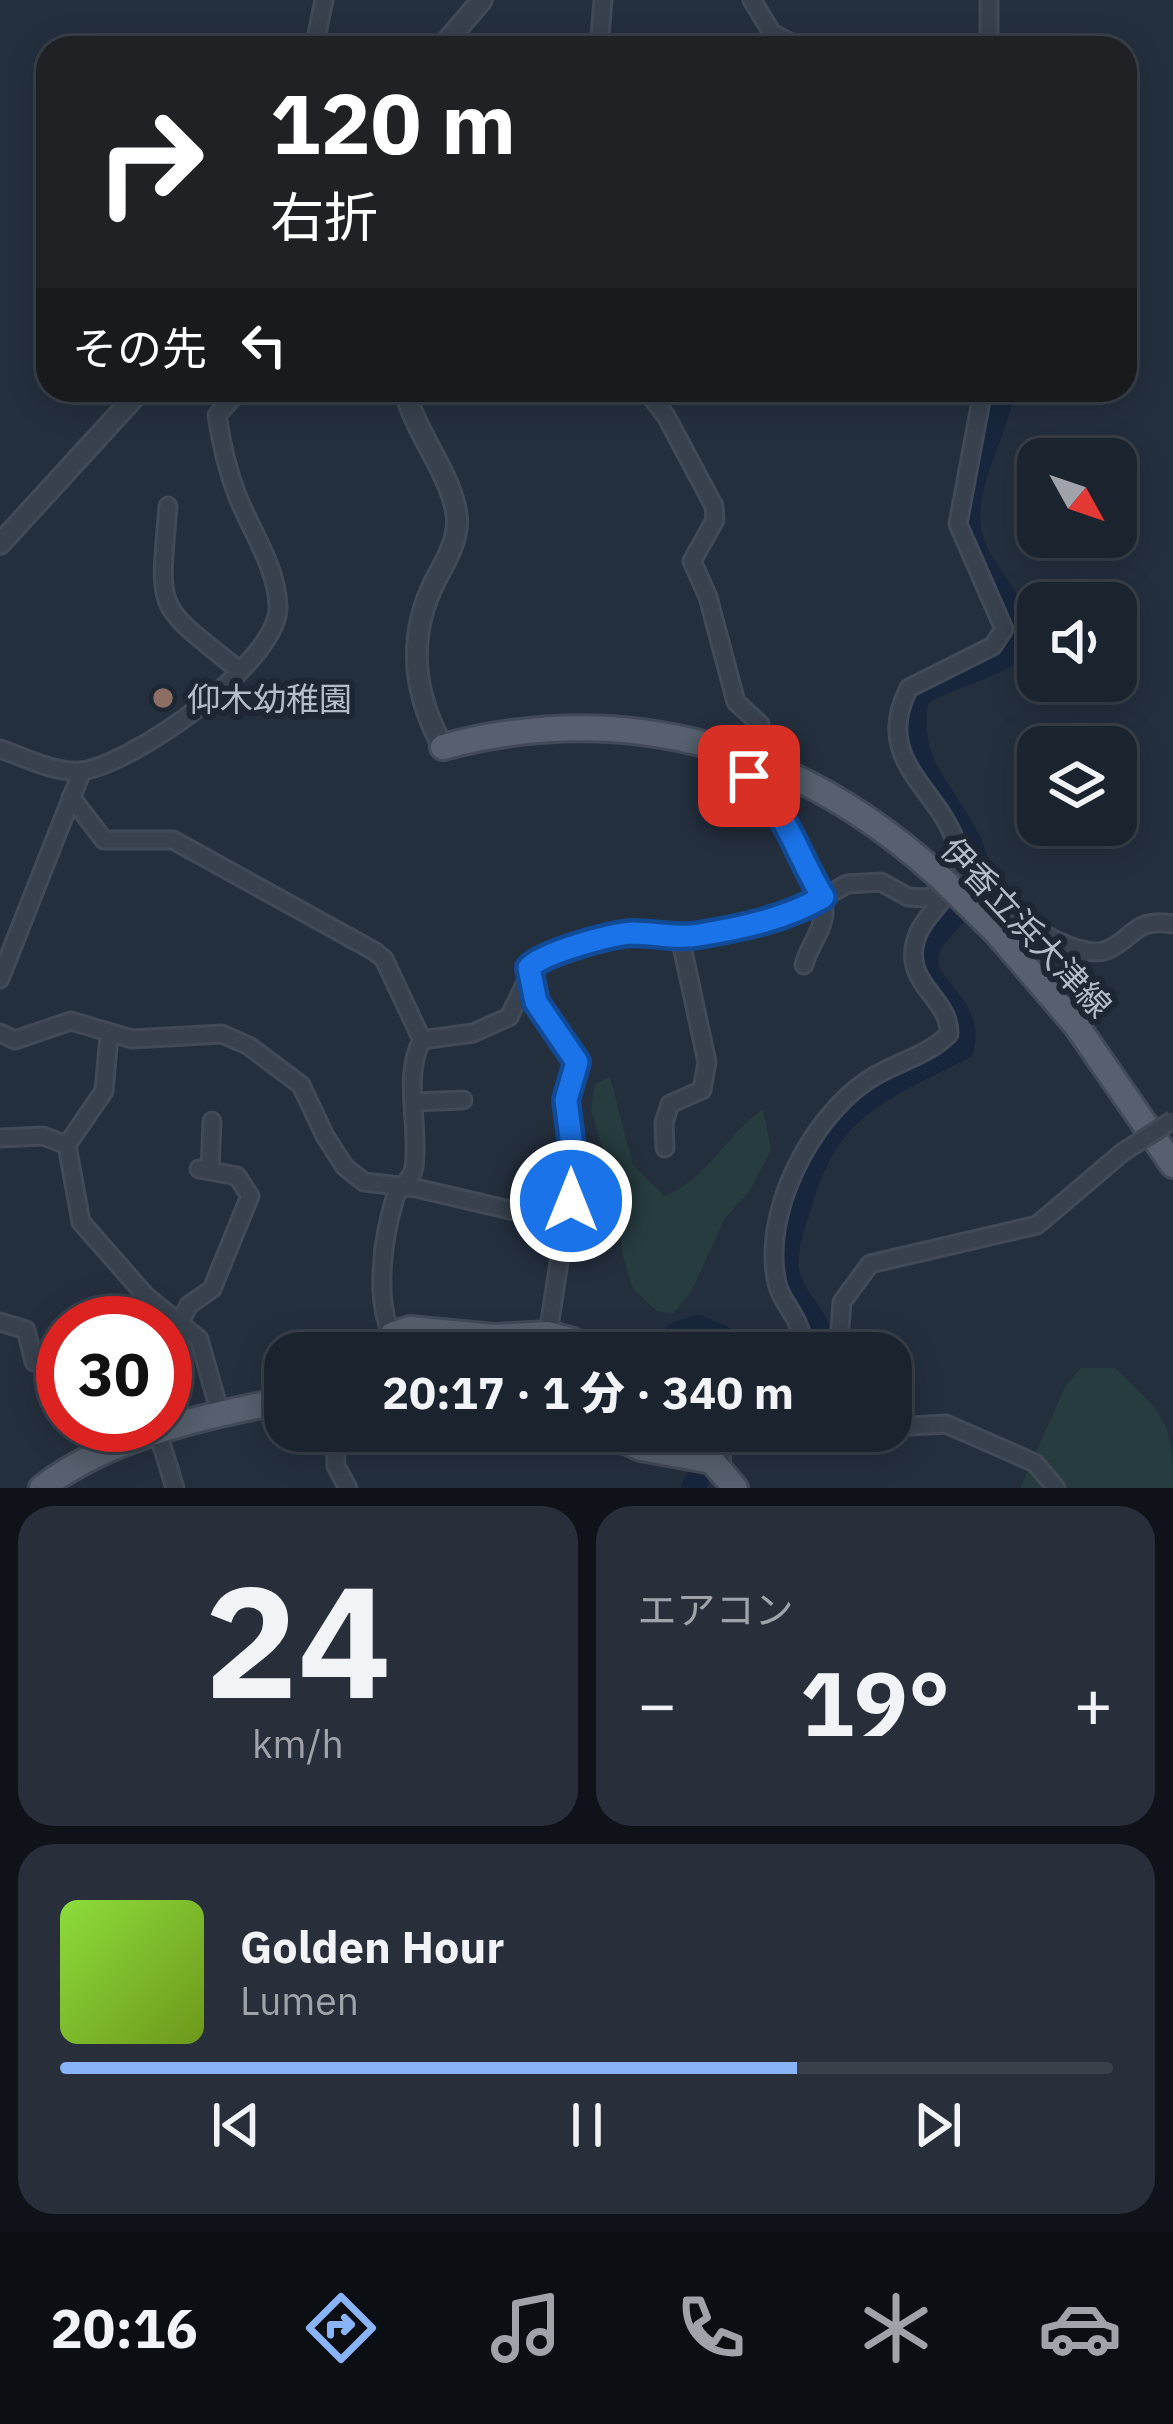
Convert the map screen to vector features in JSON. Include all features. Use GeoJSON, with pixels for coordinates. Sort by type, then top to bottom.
{"type":"FeatureCollection","features":[{"type":"Feature","properties":{"kind":"main road","name":"伊香立浜大津線"},"geometry":{"type":"LineString","coordinates":[[443,747],[536,727],[589,726],[755,757],[875,823],[959,886],[1058,1002],[1173,1165]]}},
{"type":"Feature","properties":{"kind":"main road"},"geometry":{"type":"LineString","coordinates":[[405,1332],[442,1332]]}},
{"type":"Feature","properties":{"kind":"main road"},"geometry":{"type":"LineString","coordinates":[[192,1422],[264,1404]]}},
{"type":"Feature","properties":{"kind":"main road"},"geometry":{"type":"LineString","coordinates":[[42,1488],[93,1452]]}},
{"type":"Feature","properties":{"kind":"main road"},"geometry":{"type":"LineString","coordinates":[[660,1452],[723,1472]]}},
{"type":"Feature","properties":{"kind":"street"},"geometry":{"type":"LineString","coordinates":[[316,36],[324,0]]}},
{"type":"Feature","properties":{"kind":"street"},"geometry":{"type":"LineString","coordinates":[[451,36],[482,0]]}},
{"type":"Feature","properties":{"kind":"street"},"geometry":{"type":"LineString","coordinates":[[600,36],[603,0]]}},
{"type":"Feature","properties":{"kind":"street"},"geometry":{"type":"LineString","coordinates":[[752,0],[778,36]]}},
{"type":"Feature","properties":{"kind":"street"},"geometry":{"type":"LineString","coordinates":[[989,0],[989,36]]}},
{"type":"Feature","properties":{"kind":"street"},"geometry":{"type":"LineString","coordinates":[[0,544],[130,402]]}},
{"type":"Feature","properties":{"kind":"street"},"geometry":{"type":"LineString","coordinates":[[0,749],[82,771],[149,742],[240,671],[264,646],[278,606],[264,553],[222,446],[217,415],[229,402]]}},
{"type":"Feature","properties":{"kind":"street"},"geometry":{"type":"LineString","coordinates":[[408,402],[419,438],[442,478],[457,519],[451,551],[418,617],[415,656],[421,697],[443,747]]}},
{"type":"Feature","properties":{"kind":"street"},"geometry":{"type":"LineString","coordinates":[[655,402],[714,506],[715,520],[692,561],[715,617],[736,701],[760,724],[749,776],[754,791],[777,808],[795,852],[823,897],[825,916],[804,965]]}},
{"type":"Feature","properties":{"kind":"street"},"geometry":{"type":"LineString","coordinates":[[800,1332],[776,1283],[775,1262],[792,1176],[807,1142],[841,1102],[949,1034],[949,1020],[917,980],[912,957],[921,927],[959,886],[958,848],[907,769],[898,722],[909,688],[993,646],[1004,629],[958,524],[981,402]]}},
{"type":"Feature","properties":{"kind":"street"},"geometry":{"type":"LineString","coordinates":[[168,506],[161,596],[174,617],[240,671]]}},
{"type":"Feature","properties":{"kind":"street"},"geometry":{"type":"LineString","coordinates":[[0,979],[82,771]]}},
{"type":"Feature","properties":{"kind":"street"},"geometry":{"type":"LineString","coordinates":[[71,797],[104,840],[173,840],[384,959],[422,1040],[412,1064],[414,1171],[402,1186],[382,1288],[385,1332]]}},
{"type":"Feature","properties":{"kind":"street"},"geometry":{"type":"LineString","coordinates":[[422,1040],[473,1033],[509,1017],[520,1004],[529,968],[538,958],[602,939],[633,933],[680,937],[796,913],[847,884],[881,882],[908,897],[927,898],[959,886]]}},
{"type":"Feature","properties":{"kind":"street"},"geometry":{"type":"LineString","coordinates":[[959,886],[1045,935],[1084,950],[1108,950],[1137,926],[1173,924]]}},
{"type":"Feature","properties":{"kind":"street"},"geometry":{"type":"LineString","coordinates":[[665,1148],[664,1124],[670,1104],[703,1090],[706,1062],[680,937]]}},
{"type":"Feature","properties":{"kind":"street"},"geometry":{"type":"LineString","coordinates":[[1058,1002],[1084,950]]}},
{"type":"Feature","properties":{"kind":"street"},"geometry":{"type":"LineString","coordinates":[[529,968],[536,1002],[577,1062],[566,1100],[576,1177],[548,1332]]}},
{"type":"Feature","properties":{"kind":"street"},"geometry":{"type":"LineString","coordinates":[[0,1035],[15,1040],[71,1022],[109,1036],[178,1040],[222,1034],[249,1046],[301,1084],[325,1136],[355,1177],[565,1223]]}},
{"type":"Feature","properties":{"kind":"street"},"geometry":{"type":"LineString","coordinates":[[109,1036],[108,1082],[67,1145],[81,1222],[146,1296]]}},
{"type":"Feature","properties":{"kind":"street"},"geometry":{"type":"LineString","coordinates":[[415,1102],[463,1100]]}},
{"type":"Feature","properties":{"kind":"street"},"geometry":{"type":"LineString","coordinates":[[840,1332],[842,1302],[870,1264],[1037,1225],[1123,1153],[1173,1120]]}},
{"type":"Feature","properties":{"kind":"street"},"geometry":{"type":"LineString","coordinates":[[192,1303],[212,1289],[250,1196],[237,1176],[205,1170],[212,1121]]}},
{"type":"Feature","properties":{"kind":"street"},"geometry":{"type":"LineString","coordinates":[[0,1138],[43,1136],[67,1145]]}},
{"type":"Feature","properties":{"kind":"street"},"geometry":{"type":"LineString","coordinates":[[0,1322],[26,1330],[36,1363]]}},
{"type":"Feature","properties":{"kind":"street"},"geometry":{"type":"LineString","coordinates":[[192,1336],[206,1351],[220,1413]]}},
{"type":"Feature","properties":{"kind":"street"},"geometry":{"type":"LineString","coordinates":[[912,1426],[946,1424],[1035,1463],[1056,1488]]}},
{"type":"Feature","properties":{"kind":"street"},"geometry":{"type":"LineString","coordinates":[[164,1452],[175,1488]]}},
{"type":"Feature","properties":{"kind":"street"},"geometry":{"type":"LineString","coordinates":[[336,1452],[336,1466],[349,1488]]}},
{"type":"Feature","properties":{"kind":"green space"},"geometry":{"type":"Polygon","coordinates":[[[610,1077],[633,1165],[664,1196],[692,1179],[763,1109],[771,1150],[749,1192],[725,1218],[691,1292],[673,1314],[657,1311],[633,1289],[622,1253],[619,1206],[591,1110],[595,1084],[610,1077]]]}},
{"type":"Feature","properties":{"kind":"green space"},"geometry":{"type":"Polygon","coordinates":[[[1081,1368],[1115,1368],[1155,1409],[1168,1432],[1173,1488],[1020,1488],[1066,1385],[1081,1368]]]}},
{"type":"Feature","properties":{"kind":"waterway"},"geometry":{"type":"LineString","coordinates":[[819,1332],[795,1292],[786,1262],[810,1173],[840,1124],[859,1106],[962,1048],[960,1017],[928,972],[926,959],[935,937],[980,885],[966,835],[928,774],[914,726],[917,696],[1016,648],[1013,615],[980,559],[969,528],[975,476],[1000,402]]}},
{"type":"Feature","properties":{"kind":"waterway"},"geometry":{"type":"LineString","coordinates":[[681,1332],[698,1327],[710,1332]]}},
{"type":"Feature","properties":{"kind":"waterway"},"geometry":{"type":"LineString","coordinates":[[693,1488],[703,1452]]}},
{"type":"Feature","properties":{"kind":"place","name":"仰木幼稚園"},"geometry":{"type":"Point","coordinates":[163,698]}},
{"type":"Feature","properties":{"kind":"route"},"geometry":{"type":"LineString","coordinates":[[571,1201],[576,1177],[566,1100],[577,1062],[536,1002],[529,968],[538,958],[602,939],[633,933],[668,938],[696,935],[796,913],[823,897],[795,852],[777,808],[754,791],[749,776]]}}]}
